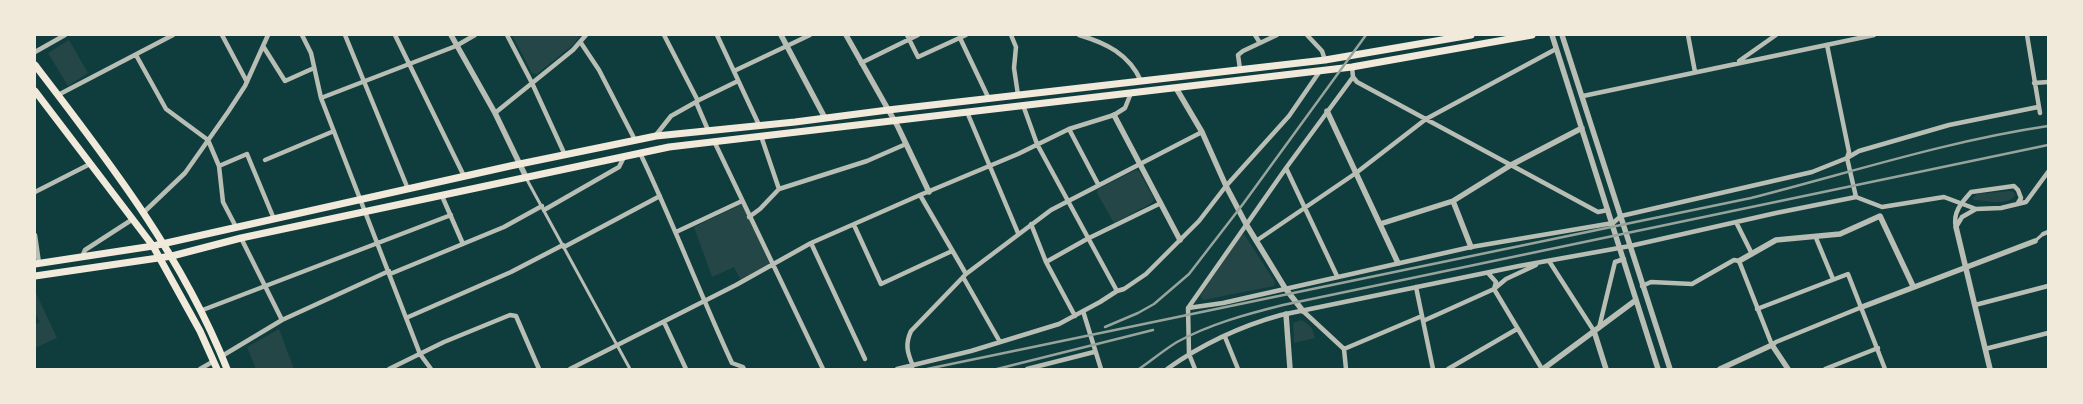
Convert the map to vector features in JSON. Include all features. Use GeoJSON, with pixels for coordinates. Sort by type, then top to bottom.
{"type":"FeatureCollection","features":[{"type":"Feature","properties":{"kind":"main road"},"geometry":{"type":"LineString","coordinates":[[37,263],[153,246],[464,176],[656,136],[1325,60],[1471,35]]}},
{"type":"Feature","properties":{"kind":"main road"},"geometry":{"type":"LineString","coordinates":[[35,276],[172,256],[242,238],[669,147],[1352,68],[1532,35]]}},
{"type":"Feature","properties":{"kind":"main road"},"geometry":{"type":"LineString","coordinates":[[35,65],[164,243],[218,343],[227,369]]}},
{"type":"Feature","properties":{"kind":"main road"},"geometry":{"type":"LineString","coordinates":[[35,91],[161,258],[204,339],[217,369]]}},
{"type":"Feature","properties":{"kind":"street"},"geometry":{"type":"LineString","coordinates":[[35,52],[65,35]]}},
{"type":"Feature","properties":{"kind":"street"},"geometry":{"type":"LineString","coordinates":[[58,95],[173,35]]}},
{"type":"Feature","properties":{"kind":"street"},"geometry":{"type":"LineString","coordinates":[[222,35],[247,82]]}},
{"type":"Feature","properties":{"kind":"street"},"geometry":{"type":"LineString","coordinates":[[143,213],[185,173],[247,82],[268,35]]}},
{"type":"Feature","properties":{"kind":"street"},"geometry":{"type":"LineString","coordinates":[[302,35],[311,53],[321,98],[362,199],[420,354],[430,369]]}},
{"type":"Feature","properties":{"kind":"street"},"geometry":{"type":"LineString","coordinates":[[344,35],[408,189]]}},
{"type":"Feature","properties":{"kind":"street"},"geometry":{"type":"LineString","coordinates":[[395,35],[464,176]]}},
{"type":"Feature","properties":{"kind":"street"},"geometry":{"type":"LineString","coordinates":[[450,35],[495,113],[526,177],[563,246],[583,278],[630,369]]}},
{"type":"Feature","properties":{"kind":"street"},"geometry":{"type":"LineString","coordinates":[[321,98],[456,46],[475,35]]}},
{"type":"Feature","properties":{"kind":"street"},"geometry":{"type":"LineString","coordinates":[[507,35],[565,154]]}},
{"type":"Feature","properties":{"kind":"street"},"geometry":{"type":"LineString","coordinates":[[495,113],[581,42],[586,35]]}},
{"type":"Feature","properties":{"kind":"street"},"geometry":{"type":"LineString","coordinates":[[664,35],[697,101],[708,130]]}},
{"type":"Feature","properties":{"kind":"street"},"geometry":{"type":"LineString","coordinates":[[717,35],[759,125]]}},
{"type":"Feature","properties":{"kind":"street"},"geometry":{"type":"LineString","coordinates":[[781,35],[825,118]]}},
{"type":"Feature","properties":{"kind":"street"},"geometry":{"type":"LineString","coordinates":[[734,72],[810,35]]}},
{"type":"Feature","properties":{"kind":"street"},"geometry":{"type":"LineString","coordinates":[[846,35],[906,144],[929,192]]}},
{"type":"Feature","properties":{"kind":"street"},"geometry":{"type":"LineString","coordinates":[[861,63],[908,37],[918,35]]}},
{"type":"Feature","properties":{"kind":"street"},"geometry":{"type":"LineString","coordinates":[[908,37],[918,57],[966,35]]}},
{"type":"Feature","properties":{"kind":"street"},"geometry":{"type":"LineString","coordinates":[[1011,35],[1016,47],[1014,68],[1018,96]]}},
{"type":"Feature","properties":{"kind":"street"},"geometry":{"type":"LineString","coordinates":[[1079,35],[1094,39],[1121,53],[1138,74],[1141,81]]}},
{"type":"Feature","properties":{"kind":"street"},"geometry":{"type":"LineString","coordinates":[[1094,39],[1101,35]]}},
{"type":"Feature","properties":{"kind":"street"},"geometry":{"type":"LineString","coordinates":[[1255,35],[1260,43]]}},
{"type":"Feature","properties":{"kind":"street"},"geometry":{"type":"LineString","coordinates":[[1240,70],[1238,55],[1242,51],[1278,35]]}},
{"type":"Feature","properties":{"kind":"street"},"geometry":{"type":"LineString","coordinates":[[1308,35],[1322,51],[1325,60]]}},
{"type":"Feature","properties":{"kind":"street"},"geometry":{"type":"LineString","coordinates":[[1552,35],[1658,369]]}},
{"type":"Feature","properties":{"kind":"street"},"geometry":{"type":"LineString","coordinates":[[1562,35],[1670,369]]}},
{"type":"Feature","properties":{"kind":"street"},"geometry":{"type":"LineString","coordinates":[[1688,35],[1695,72]]}},
{"type":"Feature","properties":{"kind":"street"},"geometry":{"type":"LineString","coordinates":[[1736,63],[1776,35]]}},
{"type":"Feature","properties":{"kind":"street"},"geometry":{"type":"LineString","coordinates":[[1582,96],[1827,44],[1850,37],[1874,35]]}},
{"type":"Feature","properties":{"kind":"street"},"geometry":{"type":"LineString","coordinates":[[2027,35],[2040,113]]}},
{"type":"Feature","properties":{"kind":"street"},"geometry":{"type":"LineString","coordinates":[[960,38],[988,99]]}},
{"type":"Feature","properties":{"kind":"street"},"geometry":{"type":"LineString","coordinates":[[581,42],[599,70],[635,140]]}},
{"type":"Feature","properties":{"kind":"street"},"geometry":{"type":"LineString","coordinates":[[1827,44],[1849,152],[1847,158],[1856,197]]}},
{"type":"Feature","properties":{"kind":"street"},"geometry":{"type":"LineString","coordinates":[[263,46],[285,81],[314,68]]}},
{"type":"Feature","properties":{"kind":"street"},"geometry":{"type":"LineString","coordinates":[[1256,241],[1356,173],[1426,119],[1556,48]]}},
{"type":"Feature","properties":{"kind":"street"},"geometry":{"type":"LineString","coordinates":[[136,55],[166,109],[208,140],[219,166],[223,202],[236,227]]}},
{"type":"Feature","properties":{"kind":"street"},"geometry":{"type":"LineString","coordinates":[[1352,68],[1353,77],[1357,82],[1598,212],[1608,210]]}},
{"type":"Feature","properties":{"kind":"street"},"geometry":{"type":"LineString","coordinates":[[897,369],[1000,342],[1059,324],[1117,291],[1124,289],[1146,274],[1199,221],[1226,186],[1289,116],[1320,71]]}},
{"type":"Feature","properties":{"kind":"street"},"geometry":{"type":"LineString","coordinates":[[1195,369],[1189,354],[1188,308],[1286,168],[1353,77]]}},
{"type":"Feature","properties":{"kind":"street"},"geometry":{"type":"LineString","coordinates":[[656,136],[671,116],[697,101],[738,82]]}},
{"type":"Feature","properties":{"kind":"street"},"geometry":{"type":"LineString","coordinates":[[2034,83],[2048,82]]}},
{"type":"Feature","properties":{"kind":"street"},"geometry":{"type":"LineString","coordinates":[[1176,88],[1202,132],[1226,186],[1256,241],[1285,288],[1303,311],[1344,349],[1346,369]]}},
{"type":"Feature","properties":{"kind":"street"},"geometry":{"type":"LineString","coordinates":[[570,369],[703,302],[811,244],[990,166],[1069,129],[1114,115],[1124,108],[1131,93]]}},
{"type":"Feature","properties":{"kind":"street"},"geometry":{"type":"LineString","coordinates":[[1023,105],[1037,144],[1117,291]]}},
{"type":"Feature","properties":{"kind":"street"},"geometry":{"type":"LineString","coordinates":[[1188,308],[1223,303],[1471,247],[1612,223],[1620,216],[1812,172],[1859,151],[1949,125],[2038,107]]}},
{"type":"Feature","properties":{"kind":"street"},"geometry":{"type":"LineString","coordinates":[[967,112],[1018,233]]}},
{"type":"Feature","properties":{"kind":"street"},"geometry":{"type":"LineString","coordinates":[[1327,112],[1398,263]]}},
{"type":"Feature","properties":{"kind":"street"},"geometry":{"type":"LineString","coordinates":[[1114,115],[1180,240]]}},
{"type":"Feature","properties":{"kind":"street"},"geometry":{"type":"LineString","coordinates":[[1380,224],[1453,201],[1511,165],[1582,128]]}},
{"type":"Feature","properties":{"kind":"street"},"geometry":{"type":"LineString","coordinates":[[1069,129],[1098,184]]}},
{"type":"Feature","properties":{"kind":"street"},"geometry":{"type":"LineString","coordinates":[[265,160],[334,131]]}},
{"type":"Feature","properties":{"kind":"street"},"geometry":{"type":"LineString","coordinates":[[913,366],[906,342],[911,331],[964,276],[1018,233],[1067,201],[1202,132]]}},
{"type":"Feature","properties":{"kind":"street"},"geometry":{"type":"LineString","coordinates":[[761,136],[779,189]]}},
{"type":"Feature","properties":{"kind":"street"},"geometry":{"type":"LineString","coordinates":[[714,141],[823,369]]}},
{"type":"Feature","properties":{"kind":"street"},"geometry":{"type":"LineString","coordinates":[[749,216],[760,210],[779,189],[867,161],[906,144]]}},
{"type":"Feature","properties":{"kind":"street"},"geometry":{"type":"LineString","coordinates":[[640,153],[660,196],[703,302],[732,363],[744,369]]}},
{"type":"Feature","properties":{"kind":"street"},"geometry":{"type":"LineString","coordinates":[[219,166],[247,154],[274,219]]}},
{"type":"Feature","properties":{"kind":"street"},"geometry":{"type":"LineString","coordinates":[[222,356],[282,320],[389,272],[504,227],[543,208],[619,167],[624,157]]}},
{"type":"Feature","properties":{"kind":"street"},"geometry":{"type":"LineString","coordinates":[[35,192],[90,164]]}},
{"type":"Feature","properties":{"kind":"street"},"geometry":{"type":"LineString","coordinates":[[1286,168],[1338,276]]}},
{"type":"Feature","properties":{"kind":"street"},"geometry":{"type":"LineString","coordinates":[[1167,369],[1189,354],[1251,324],[1286,314],[1549,260],[1630,246],[1856,197],[1882,207],[1944,197],[1976,209],[2001,208],[2026,202],[2048,172]]}},
{"type":"Feature","properties":{"kind":"street"},"geometry":{"type":"LineString","coordinates":[[1990,369],[1954,220],[1957,210],[1972,192],[2010,186],[2018,190],[2021,198],[2018,204]]}},
{"type":"Feature","properties":{"kind":"street"},"geometry":{"type":"LineString","coordinates":[[920,195],[1000,342]]}},
{"type":"Feature","properties":{"kind":"street"},"geometry":{"type":"LineString","coordinates":[[442,196],[463,244]]}},
{"type":"Feature","properties":{"kind":"street"},"geometry":{"type":"LineString","coordinates":[[406,318],[511,272],[660,196]]}},
{"type":"Feature","properties":{"kind":"street"},"geometry":{"type":"LineString","coordinates":[[675,233],[742,201]]}},
{"type":"Feature","properties":{"kind":"street"},"geometry":{"type":"LineString","coordinates":[[1453,201],[1471,247]]}},
{"type":"Feature","properties":{"kind":"street"},"geometry":{"type":"LineString","coordinates":[[1046,262],[1087,239],[1161,203]]}},
{"type":"Feature","properties":{"kind":"street"},"geometry":{"type":"LineString","coordinates":[[1882,207],[1880,216],[1913,286]]}},
{"type":"Feature","properties":{"kind":"street"},"geometry":{"type":"LineString","coordinates":[[1956,227],[1962,217],[1976,209]]}},
{"type":"Feature","properties":{"kind":"street"},"geometry":{"type":"LineString","coordinates":[[200,311],[450,216]]}},
{"type":"Feature","properties":{"kind":"street"},"geometry":{"type":"LineString","coordinates":[[1642,286],[1651,282],[1692,284],[1734,260],[1739,261],[1776,240],[1816,238],[1840,234],[1880,216]]}},
{"type":"Feature","properties":{"kind":"street"},"geometry":{"type":"LineString","coordinates":[[82,257],[85,250],[132,218]]}},
{"type":"Feature","properties":{"kind":"street"},"geometry":{"type":"LineString","coordinates":[[1736,222],[1752,254]]}},
{"type":"Feature","properties":{"kind":"street"},"geometry":{"type":"LineString","coordinates":[[1031,224],[1046,262],[1075,316]]}},
{"type":"Feature","properties":{"kind":"street"},"geometry":{"type":"LineString","coordinates":[[854,225],[881,284],[952,251]]}},
{"type":"Feature","properties":{"kind":"street"},"geometry":{"type":"LineString","coordinates":[[1720,369],[1731,367],[1772,346],[1776,342],[1913,286],[2034,241],[2045,233]]}},
{"type":"Feature","properties":{"kind":"street"},"geometry":{"type":"LineString","coordinates":[[35,235],[37,263]]}},
{"type":"Feature","properties":{"kind":"street"},"geometry":{"type":"LineString","coordinates":[[242,238],[282,320]]}},
{"type":"Feature","properties":{"kind":"street"},"geometry":{"type":"LineString","coordinates":[[1816,238],[1833,279]]}},
{"type":"Feature","properties":{"kind":"street"},"geometry":{"type":"LineString","coordinates":[[811,244],[865,360]]}},
{"type":"Feature","properties":{"kind":"street"},"geometry":{"type":"LineString","coordinates":[[1596,329],[1615,262],[1624,259]]}},
{"type":"Feature","properties":{"kind":"street"},"geometry":{"type":"LineString","coordinates":[[1549,260],[1596,329],[1606,369]]}},
{"type":"Feature","properties":{"kind":"street"},"geometry":{"type":"LineString","coordinates":[[1739,261],[1772,346],[1788,369]]}},
{"type":"Feature","properties":{"kind":"street"},"geometry":{"type":"LineString","coordinates":[[1344,349],[1494,289],[1506,279],[1541,262]]}},
{"type":"Feature","properties":{"kind":"street"},"geometry":{"type":"LineString","coordinates":[[1488,273],[1496,282],[1494,289],[1542,369],[1636,300]]}},
{"type":"Feature","properties":{"kind":"street"},"geometry":{"type":"LineString","coordinates":[[1758,309],[1848,274],[1885,369]]}},
{"type":"Feature","properties":{"kind":"street"},"geometry":{"type":"LineString","coordinates":[[1975,305],[2048,286]]}},
{"type":"Feature","properties":{"kind":"street"},"geometry":{"type":"LineString","coordinates":[[1416,288],[1433,369]]}},
{"type":"Feature","properties":{"kind":"street"},"geometry":{"type":"LineString","coordinates":[[1083,311],[1094,352],[1101,369]]}},
{"type":"Feature","properties":{"kind":"street"},"geometry":{"type":"LineString","coordinates":[[1286,314],[1290,369]]}},
{"type":"Feature","properties":{"kind":"street"},"geometry":{"type":"LineString","coordinates":[[389,369],[510,315],[516,316],[539,369]]}},
{"type":"Feature","properties":{"kind":"street"},"geometry":{"type":"LineString","coordinates":[[664,322],[686,369]]}},
{"type":"Feature","properties":{"kind":"street"},"geometry":{"type":"LineString","coordinates":[[1448,369],[1517,329]]}},
{"type":"Feature","properties":{"kind":"street"},"geometry":{"type":"LineString","coordinates":[[1985,349],[2048,333]]}},
{"type":"Feature","properties":{"kind":"street"},"geometry":{"type":"LineString","coordinates":[[1225,337],[1238,369]]}},
{"type":"Feature","properties":{"kind":"street"},"geometry":{"type":"LineString","coordinates":[[1825,369],[1878,348]]}},
{"type":"Feature","properties":{"kind":"street"},"geometry":{"type":"LineString","coordinates":[[1027,369],[1094,352]]}},
{"type":"Feature","properties":{"kind":"street"},"geometry":{"type":"LineString","coordinates":[[200,369],[214,361]]}},
{"type":"Feature","properties":{"kind":"shaded area"},"geometry":{"type":"Polygon","coordinates":[[[512,35],[580,35],[574,44],[537,74],[532,73],[512,35]]]}},
{"type":"Feature","properties":{"kind":"shaded area"},"geometry":{"type":"Polygon","coordinates":[[[69,40],[88,73],[68,86],[48,53],[69,40]]]}},
{"type":"Feature","properties":{"kind":"shaded area"},"geometry":{"type":"Polygon","coordinates":[[[1136,170],[1139,171],[1154,199],[1152,203],[1114,223],[1097,193],[1098,189],[1136,170]]]}},
{"type":"Feature","properties":{"kind":"shaded area"},"geometry":{"type":"Polygon","coordinates":[[[2014,192],[2015,195],[2012,199],[2002,202],[1974,200],[1973,198],[1977,194],[2014,192]]]}},
{"type":"Feature","properties":{"kind":"shaded area"},"geometry":{"type":"Polygon","coordinates":[[[742,204],[769,265],[741,280],[734,267],[712,277],[694,227],[742,204]]]}},
{"type":"Feature","properties":{"kind":"shaded area"},"geometry":{"type":"Polygon","coordinates":[[[1244,234],[1275,282],[1274,286],[1203,300],[1200,296],[1240,236],[1244,234]]]}},
{"type":"Feature","properties":{"kind":"shaded area"},"geometry":{"type":"Polygon","coordinates":[[[35,291],[57,338],[35,348],[35,325],[40,322],[35,313],[35,291]]]}},
{"type":"Feature","properties":{"kind":"shaded area"},"geometry":{"type":"Polygon","coordinates":[[[1302,320],[1312,328],[1315,338],[1294,343],[1293,323],[1302,320]]]}},
{"type":"Feature","properties":{"kind":"shaded area"},"geometry":{"type":"Polygon","coordinates":[[[279,329],[294,369],[256,369],[247,347],[279,329]]]}},
{"type":"Feature","properties":{"kind":"railway"},"geometry":{"type":"LineString","coordinates":[[1105,327],[1154,304],[1189,274],[1243,204],[1366,35]]}},
{"type":"Feature","properties":{"kind":"railway"},"geometry":{"type":"LineString","coordinates":[[927,369],[1751,198],[1935,149],[2010,132],[2048,126]]}},
{"type":"Feature","properties":{"kind":"railway"},"geometry":{"type":"LineString","coordinates":[[1139,369],[1167,348],[1202,330],[1242,316],[1283,305],[2048,145]]}},
{"type":"Feature","properties":{"kind":"railway"},"geometry":{"type":"LineString","coordinates":[[997,369],[1153,330]]}}]}
